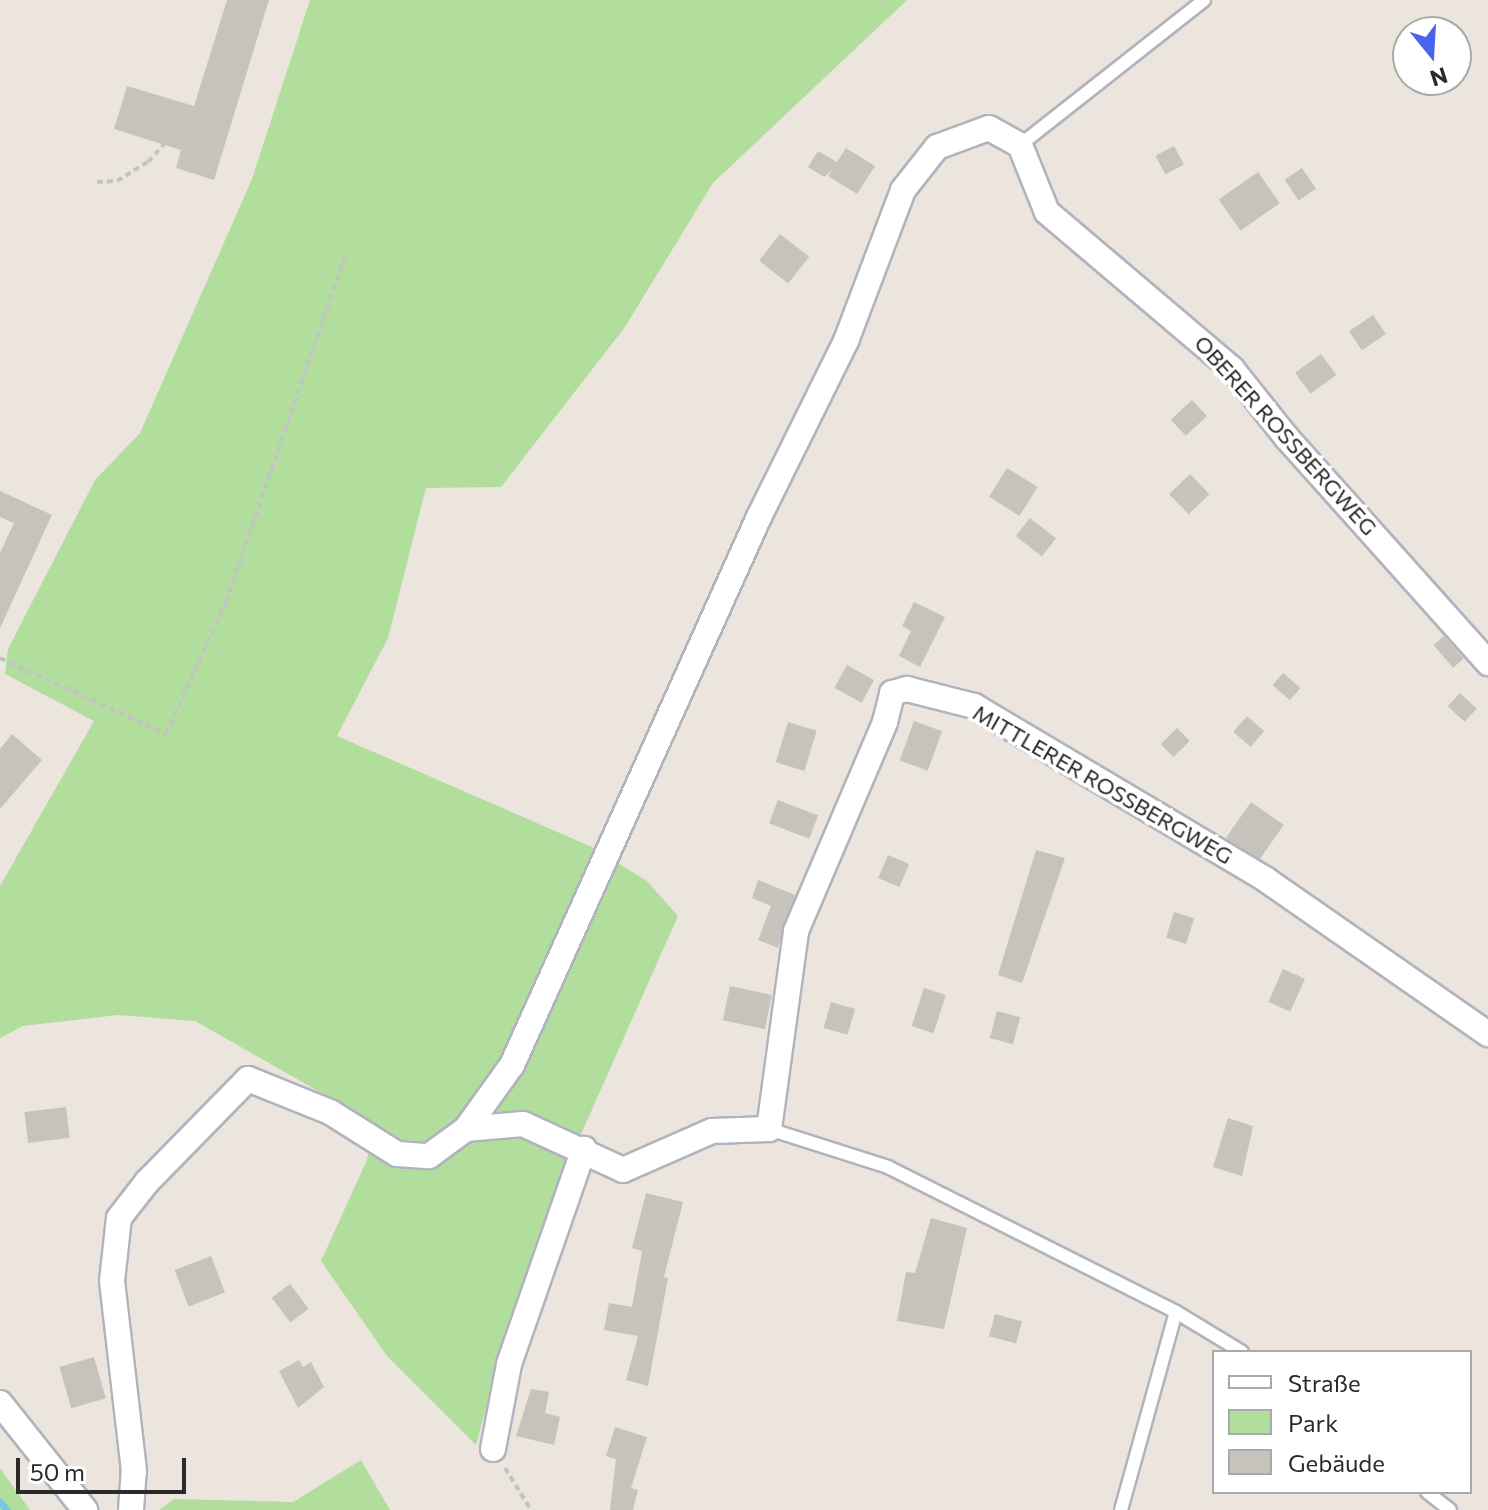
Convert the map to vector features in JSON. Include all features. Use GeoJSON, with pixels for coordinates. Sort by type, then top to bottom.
{"type":"FeatureCollection","features":[{"type":"Feature","properties":{"kind":"street"},"geometry":{"type":"LineString","coordinates":[[131,1510],[134,1471],[112,1281],[119,1218],[147,1182],[248,1079],[330,1112],[383,1148],[416,1156],[429,1156],[466,1129],[512,1065],[752,531],[846,341],[903,190],[937,147],[989,128],[1020,145]]}},
{"type":"Feature","properties":{"kind":"street","name":"OBERER ROSSBERGWEG"},"geometry":{"type":"LineString","coordinates":[[1020,145],[1047,212],[1232,369],[1287,438],[1488,663]]}},
{"type":"Feature","properties":{"kind":"street","name":"MITTLERER ROSSBERGWEG"},"geometry":{"type":"LineString","coordinates":[[769,1129],[796,931],[885,722],[892,693],[907,689],[974,706],[1238,863],[1488,1034]]}},
{"type":"Feature","properties":{"kind":"street"},"geometry":{"type":"LineString","coordinates":[[466,1129],[523,1124],[584,1149],[623,1170],[712,1131],[769,1129]]}},
{"type":"Feature","properties":{"kind":"street"},"geometry":{"type":"LineString","coordinates":[[493,1449],[509,1364],[584,1149]]}},
{"type":"Feature","properties":{"kind":"street"},"geometry":{"type":"LineString","coordinates":[[0,1403],[85,1510]]}},
{"type":"Feature","properties":{"kind":"lane"},"geometry":{"type":"LineString","coordinates":[[1020,145],[1201,1]]}},
{"type":"Feature","properties":{"kind":"lane"},"geometry":{"type":"LineString","coordinates":[[769,1129],[888,1167],[1176,1312],[1239,1350]]}},
{"type":"Feature","properties":{"kind":"lane"},"geometry":{"type":"LineString","coordinates":[[1121,1510],[1176,1312]]}},
{"type":"Feature","properties":{"kind":"lane"},"geometry":{"type":"LineString","coordinates":[[1430,1494],[1450,1510]]}},
{"type":"Feature","properties":{"kind":"path"},"geometry":{"type":"LineString","coordinates":[[97,182],[117,181],[148,162],[167,141]]}},
{"type":"Feature","properties":{"kind":"path"},"geometry":{"type":"LineString","coordinates":[[0,658],[166,734],[226,602],[345,257]]}},
{"type":"Feature","properties":{"kind":"path"},"geometry":{"type":"LineString","coordinates":[[493,1449],[531,1510]]}},
{"type":"Feature","properties":{"kind":"green space"},"geometry":{"type":"Polygon","coordinates":[[[310,0],[907,0],[713,183],[625,327],[501,487],[426,488],[388,638],[337,736],[592,847],[647,881],[678,916],[566,1168],[515,1303],[476,1445],[387,1356],[321,1261],[367,1160],[374,1123],[195,1021],[118,1015],[23,1026],[0,1038],[0,886],[94,721],[5,674],[8,649],[95,480],[140,433],[252,179],[310,0]]]}},
{"type":"Feature","properties":{"kind":"green space"},"geometry":{"type":"Polygon","coordinates":[[[361,1460],[390,1510],[159,1510],[174,1499],[293,1502],[361,1460]]]}},
{"type":"Feature","properties":{"kind":"green space"},"geometry":{"type":"Polygon","coordinates":[[[0,1468],[30,1510],[0,1510],[0,1468]]]}},
{"type":"Feature","properties":{"kind":"building"},"geometry":{"type":"Polygon","coordinates":[[[227,0],[269,0],[214,180],[176,168],[181,150],[114,129],[127,86],[194,106],[227,0]]]}},
{"type":"Feature","properties":{"kind":"building"},"geometry":{"type":"Polygon","coordinates":[[[1174,146],[1184,165],[1165,174],[1155,156],[1174,146]]]}},
{"type":"Feature","properties":{"kind":"building"},"geometry":{"type":"Polygon","coordinates":[[[846,148],[875,166],[857,194],[828,176],[832,170],[824,177],[808,167],[818,151],[837,162],[846,148]]]}},
{"type":"Feature","properties":{"kind":"building"},"geometry":{"type":"Polygon","coordinates":[[[1302,168],[1316,189],[1299,200],[1285,180],[1302,168]]]}},
{"type":"Feature","properties":{"kind":"building"},"geometry":{"type":"Polygon","coordinates":[[[1258,172],[1280,203],[1240,231],[1219,200],[1258,172]]]}},
{"type":"Feature","properties":{"kind":"building"},"geometry":{"type":"Polygon","coordinates":[[[780,234],[809,257],[788,284],[759,261],[780,234]]]}},
{"type":"Feature","properties":{"kind":"building"},"geometry":{"type":"Polygon","coordinates":[[[1373,315],[1386,334],[1362,350],[1349,331],[1373,315]]]}},
{"type":"Feature","properties":{"kind":"building"},"geometry":{"type":"Polygon","coordinates":[[[1321,354],[1336,375],[1310,394],[1295,373],[1321,354]]]}},
{"type":"Feature","properties":{"kind":"building"},"geometry":{"type":"Polygon","coordinates":[[[1192,400],[1207,416],[1186,436],[1171,420],[1192,400]]]}},
{"type":"Feature","properties":{"kind":"building"},"geometry":{"type":"Polygon","coordinates":[[[1007,468],[1038,487],[1020,516],[989,497],[1007,468]]]}},
{"type":"Feature","properties":{"kind":"building"},"geometry":{"type":"Polygon","coordinates":[[[1190,474],[1209,494],[1189,514],[1169,494],[1190,474]]]}},
{"type":"Feature","properties":{"kind":"building"},"geometry":{"type":"Polygon","coordinates":[[[0,491],[52,515],[0,628],[0,553],[14,523],[0,517],[0,491]]]}},
{"type":"Feature","properties":{"kind":"building"},"geometry":{"type":"Polygon","coordinates":[[[1030,518],[1056,538],[1042,556],[1016,536],[1030,518]]]}},
{"type":"Feature","properties":{"kind":"building"},"geometry":{"type":"Polygon","coordinates":[[[914,602],[945,617],[920,667],[899,656],[911,631],[902,626],[914,602]]]}},
{"type":"Feature","properties":{"kind":"building"},"geometry":{"type":"Polygon","coordinates":[[[1444,636],[1464,659],[1453,668],[1433,645],[1444,636]]]}},
{"type":"Feature","properties":{"kind":"building"},"geometry":{"type":"Polygon","coordinates":[[[847,665],[874,680],[862,703],[834,688],[847,665]]]}},
{"type":"Feature","properties":{"kind":"building"},"geometry":{"type":"Polygon","coordinates":[[[1283,673],[1300,688],[1290,700],[1273,685],[1283,673]]]}},
{"type":"Feature","properties":{"kind":"building"},"geometry":{"type":"Polygon","coordinates":[[[1460,693],[1477,709],[1465,722],[1448,706],[1460,693]]]}},
{"type":"Feature","properties":{"kind":"building"},"geometry":{"type":"Polygon","coordinates":[[[1247,716],[1264,731],[1251,747],[1233,732],[1247,716]]]}},
{"type":"Feature","properties":{"kind":"building"},"geometry":{"type":"Polygon","coordinates":[[[914,721],[942,731],[928,771],[900,760],[914,721]]]}},
{"type":"Feature","properties":{"kind":"building"},"geometry":{"type":"Polygon","coordinates":[[[788,722],[817,731],[804,771],[776,762],[788,722]]]}},
{"type":"Feature","properties":{"kind":"building"},"geometry":{"type":"Polygon","coordinates":[[[1177,728],[1190,741],[1173,757],[1161,744],[1177,728]]]}},
{"type":"Feature","properties":{"kind":"building"},"geometry":{"type":"Polygon","coordinates":[[[12,734],[42,760],[0,809],[0,749],[12,734]]]}},
{"type":"Feature","properties":{"kind":"building"},"geometry":{"type":"Polygon","coordinates":[[[778,800],[818,815],[809,839],[769,823],[778,800]]]}},
{"type":"Feature","properties":{"kind":"building"},"geometry":{"type":"Polygon","coordinates":[[[1251,802],[1284,825],[1259,861],[1226,838],[1251,802]]]}},
{"type":"Feature","properties":{"kind":"building"},"geometry":{"type":"Polygon","coordinates":[[[1036,850],[1065,858],[1022,983],[998,975],[1036,850]]]}},
{"type":"Feature","properties":{"kind":"building"},"geometry":{"type":"Polygon","coordinates":[[[888,855],[909,864],[899,887],[878,878],[888,855]]]}},
{"type":"Feature","properties":{"kind":"building"},"geometry":{"type":"Polygon","coordinates":[[[758,880],[795,895],[778,948],[758,940],[771,906],[752,898],[758,880]]]}},
{"type":"Feature","properties":{"kind":"building"},"geometry":{"type":"Polygon","coordinates":[[[1174,912],[1194,918],[1186,944],[1166,938],[1174,912]]]}},
{"type":"Feature","properties":{"kind":"building"},"geometry":{"type":"Polygon","coordinates":[[[1283,969],[1305,979],[1290,1012],[1268,1002],[1283,969]]]}},
{"type":"Feature","properties":{"kind":"building"},"geometry":{"type":"Polygon","coordinates":[[[730,986],[772,995],[765,1029],[723,1020],[730,986]]]}},
{"type":"Feature","properties":{"kind":"building"},"geometry":{"type":"Polygon","coordinates":[[[924,988],[946,995],[934,1033],[912,1026],[924,988]]]}},
{"type":"Feature","properties":{"kind":"building"},"geometry":{"type":"Polygon","coordinates":[[[831,1002],[855,1009],[848,1035],[824,1028],[831,1002]]]}},
{"type":"Feature","properties":{"kind":"building"},"geometry":{"type":"Polygon","coordinates":[[[997,1011],[1020,1017],[1013,1044],[990,1038],[997,1011]]]}},
{"type":"Feature","properties":{"kind":"building"},"geometry":{"type":"Polygon","coordinates":[[[66,1107],[70,1138],[28,1143],[24,1112],[66,1107]]]}},
{"type":"Feature","properties":{"kind":"building"},"geometry":{"type":"Polygon","coordinates":[[[1228,1118],[1253,1126],[1242,1176],[1213,1167],[1228,1118]]]}},
{"type":"Feature","properties":{"kind":"building"},"geometry":{"type":"Polygon","coordinates":[[[646,1193],[683,1202],[664,1277],[668,1278],[648,1386],[626,1380],[638,1336],[604,1330],[609,1303],[632,1307],[642,1251],[632,1248],[646,1193]]]}},
{"type":"Feature","properties":{"kind":"building"},"geometry":{"type":"Polygon","coordinates":[[[931,1218],[967,1228],[944,1329],[897,1321],[906,1272],[915,1273],[931,1218]]]}},
{"type":"Feature","properties":{"kind":"building"},"geometry":{"type":"Polygon","coordinates":[[[211,1256],[225,1292],[189,1306],[175,1270],[211,1256]]]}},
{"type":"Feature","properties":{"kind":"building"},"geometry":{"type":"Polygon","coordinates":[[[290,1284],[309,1309],[290,1323],[272,1298],[290,1284]]]}},
{"type":"Feature","properties":{"kind":"building"},"geometry":{"type":"Polygon","coordinates":[[[995,1314],[1022,1321],[1016,1343],[989,1336],[995,1314]]]}},
{"type":"Feature","properties":{"kind":"building"},"geometry":{"type":"Polygon","coordinates":[[[94,1357],[106,1398],[71,1408],[59,1367],[94,1357]]]}},
{"type":"Feature","properties":{"kind":"building"},"geometry":{"type":"Polygon","coordinates":[[[299,1360],[303,1367],[311,1362],[324,1387],[298,1408],[279,1371],[299,1360]]]}},
{"type":"Feature","properties":{"kind":"building"},"geometry":{"type":"Polygon","coordinates":[[[531,1389],[549,1392],[545,1413],[560,1417],[554,1445],[516,1436],[531,1389]]]}},
{"type":"Feature","properties":{"kind":"building"},"geometry":{"type":"Polygon","coordinates":[[[615,1427],[647,1437],[631,1488],[638,1490],[633,1510],[610,1510],[616,1459],[606,1456],[615,1427]]]}},
{"type":"Feature","properties":{"kind":"waterway"},"geometry":{"type":"LineString","coordinates":[[0,1502],[7,1510]]}}]}
